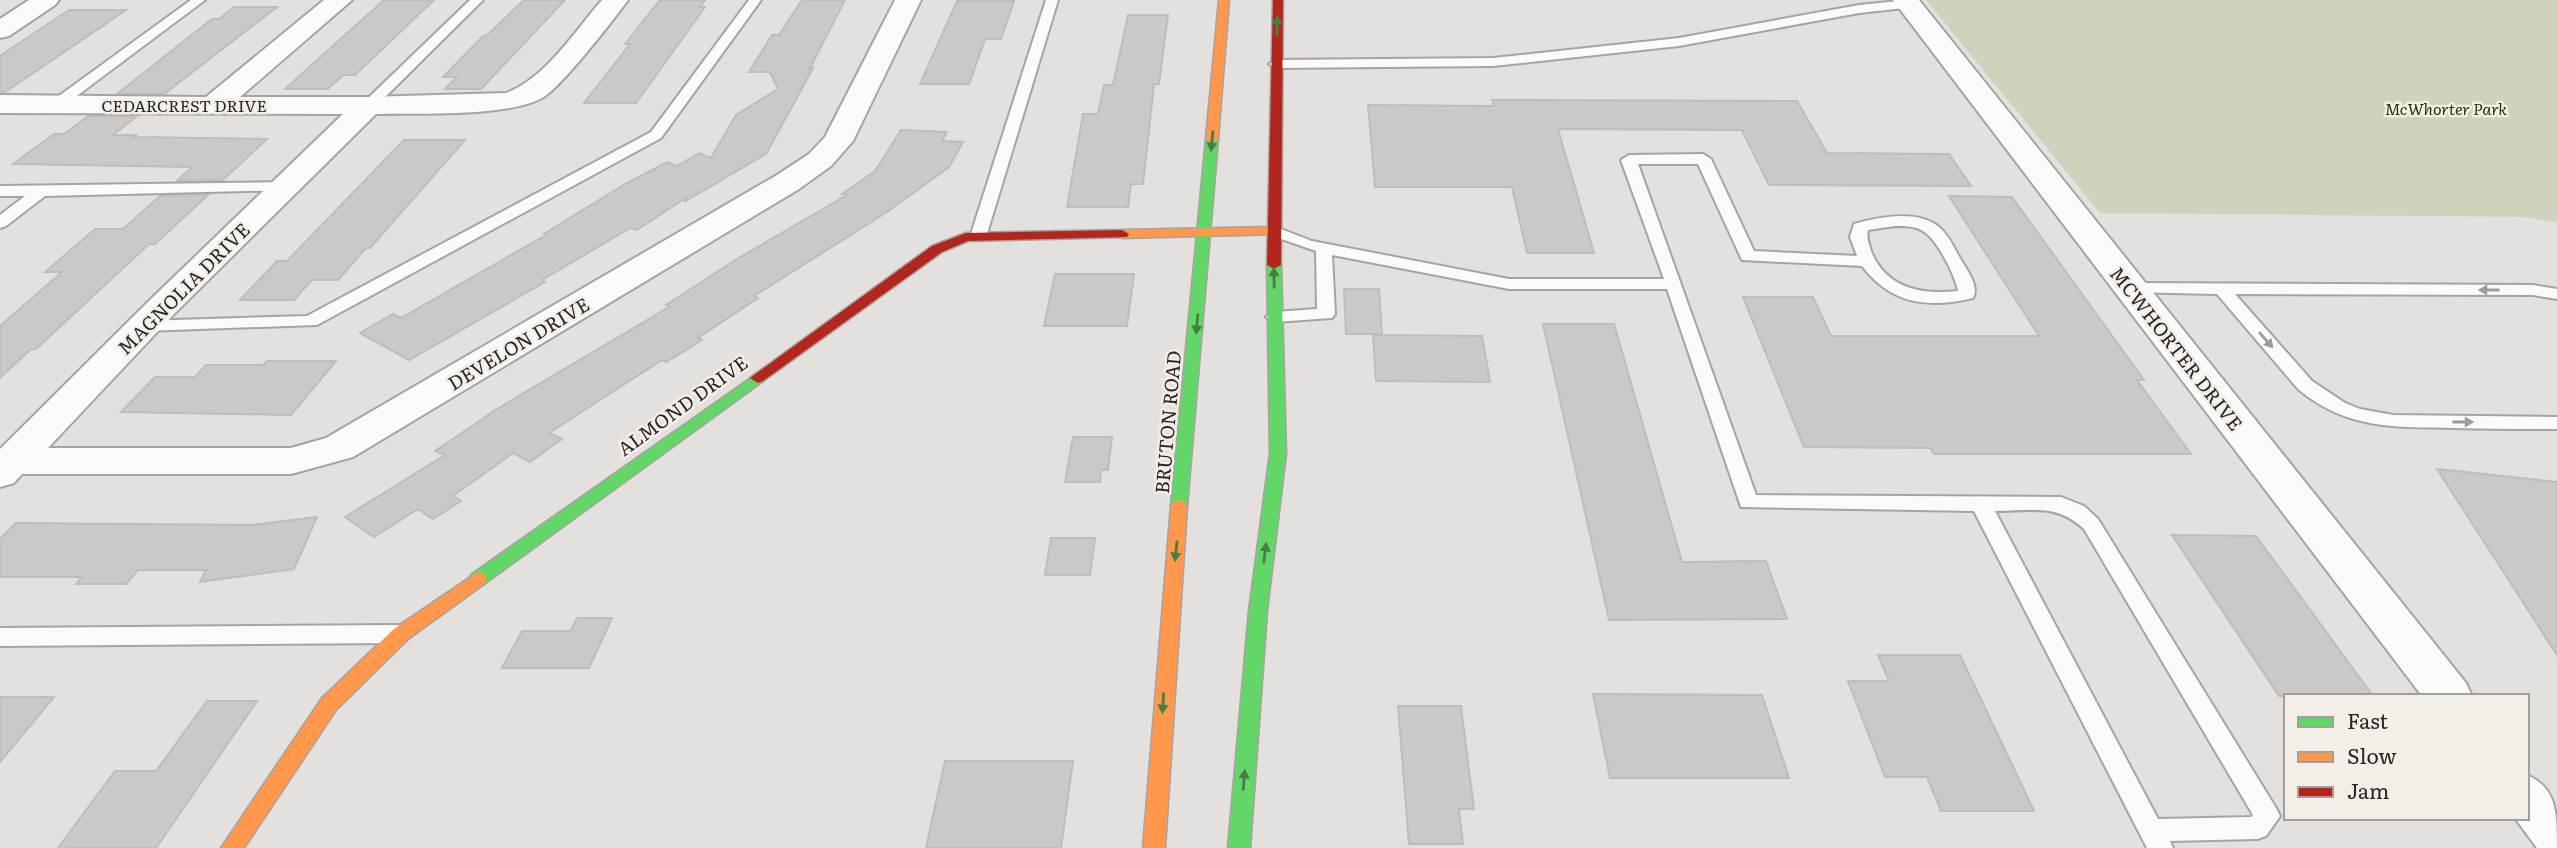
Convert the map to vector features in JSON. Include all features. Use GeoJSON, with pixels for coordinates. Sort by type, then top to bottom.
{"type":"FeatureCollection","features":[{"type":"Feature","properties":{"kind":"main road","name":"BRUTON ROAD"},"geometry":{"type":"LineString","coordinates":[[1154,848],[1168,635],[1224,0]]}},
{"type":"Feature","properties":{"kind":"main road"},"geometry":{"type":"LineString","coordinates":[[1238,848],[1258,611],[1278,453],[1273,231],[1278,0]]}},
{"type":"Feature","properties":{"kind":"main road","name":"ALMOND DRIVE"},"geometry":{"type":"LineString","coordinates":[[232,848],[329,704],[401,634],[937,249],[966,237],[1273,231]]}},
{"type":"Feature","properties":{"kind":"street"},"geometry":{"type":"LineString","coordinates":[[0,30],[46,0]]}},
{"type":"Feature","properties":{"kind":"street"},"geometry":{"type":"LineString","coordinates":[[212,106],[339,0]]}},
{"type":"Feature","properties":{"kind":"street","name":"CEDARCREST DRIVE"},"geometry":{"type":"LineString","coordinates":[[0,104],[368,106],[484,104],[509,101],[534,92],[550,77],[615,0]]}},
{"type":"Feature","properties":{"kind":"street","name":"DEVELON DRIVE"},"geometry":{"type":"LineString","coordinates":[[6,467],[291,461],[339,449],[789,182],[820,160],[838,141],[908,0]]}},
{"type":"Feature","properties":{"kind":"street","name":"MCWHORTER DRIVE"},"geometry":{"type":"LineString","coordinates":[[1907,2],[2447,694]]}},
{"type":"Feature","properties":{"kind":"street","name":"MAGNOLIA DRIVE"},"geometry":{"type":"LineString","coordinates":[[6,467],[143,326],[368,106]]}},
{"type":"Feature","properties":{"kind":"street"},"geometry":{"type":"LineString","coordinates":[[2529,799],[2557,834]]}},
{"type":"Feature","properties":{"kind":"lane"},"geometry":{"type":"LineString","coordinates":[[57,104],[199,0]]}},
{"type":"Feature","properties":{"kind":"lane"},"geometry":{"type":"LineString","coordinates":[[368,106],[477,0]]}},
{"type":"Feature","properties":{"kind":"lane"},"geometry":{"type":"LineString","coordinates":[[143,326],[312,321],[656,135],[755,0]]}},
{"type":"Feature","properties":{"kind":"lane"},"geometry":{"type":"LineString","coordinates":[[978,237],[1052,0]]}},
{"type":"Feature","properties":{"kind":"lane"},"geometry":{"type":"LineString","coordinates":[[1276,64],[1493,62],[1679,42],[1907,2]]}},
{"type":"Feature","properties":{"kind":"lane"},"geometry":{"type":"LineString","coordinates":[[1867,261],[1858,237],[1860,227],[1871,223],[1915,222],[1930,228],[1939,237],[1967,284],[1967,293],[1954,297],[1918,296],[1885,283],[1867,261],[1748,256],[1703,159],[1629,160],[1748,502],[2061,503],[2077,510],[2091,524],[2266,816],[2257,828],[2156,839],[1981,503]]}},
{"type":"Feature","properties":{"kind":"lane"},"geometry":{"type":"LineString","coordinates":[[0,191],[285,187]]}},
{"type":"Feature","properties":{"kind":"lane"},"geometry":{"type":"LineString","coordinates":[[0,223],[41,191]]}},
{"type":"Feature","properties":{"kind":"lane"},"geometry":{"type":"LineString","coordinates":[[1273,231],[1308,245],[1509,284],[1674,284]]}},
{"type":"Feature","properties":{"kind":"lane"},"geometry":{"type":"LineString","coordinates":[[1275,317],[1326,314],[1324,248]]}},
{"type":"Feature","properties":{"kind":"lane"},"geometry":{"type":"LineString","coordinates":[[2131,288],[2533,290],[2557,294]]}},
{"type":"Feature","properties":{"kind":"lane"},"geometry":{"type":"LineString","coordinates":[[2222,289],[2310,390],[2330,405],[2348,413],[2385,422],[2557,423]]}},
{"type":"Feature","properties":{"kind":"lane"},"geometry":{"type":"LineString","coordinates":[[0,637],[401,634]]}},
{"type":"Feature","properties":{"kind":"green space","name":"McWhorter Park"},"geometry":{"type":"Polygon","coordinates":[[[1926,0],[2557,0],[2557,222],[2523,217],[2100,213],[1926,0]]]}},
{"type":"Feature","properties":{"kind":"building"},"geometry":{"type":"Polygon","coordinates":[[[384,0],[434,0],[355,75],[343,75],[328,89],[285,89],[384,0]]]}},
{"type":"Feature","properties":{"kind":"building"},"geometry":{"type":"Polygon","coordinates":[[[524,0],[565,0],[481,89],[445,89],[457,77],[443,77],[483,36],[524,0]]]}},
{"type":"Feature","properties":{"kind":"building"},"geometry":{"type":"Polygon","coordinates":[[[660,0],[705,0],[700,7],[705,7],[636,103],[584,103],[630,44],[625,44],[660,0]]]}},
{"type":"Feature","properties":{"kind":"building"},"geometry":{"type":"Polygon","coordinates":[[[802,0],[845,0],[809,70],[813,68],[766,154],[684,202],[687,197],[637,230],[630,228],[542,280],[545,282],[409,360],[360,333],[393,314],[401,318],[546,235],[544,234],[625,184],[667,162],[677,166],[699,153],[711,158],[736,115],[778,89],[770,72],[749,72],[772,35],[779,35],[802,0]]]}},
{"type":"Feature","properties":{"kind":"building"},"geometry":{"type":"Polygon","coordinates":[[[957,1],[1014,1],[1001,39],[985,39],[969,84],[920,84],[957,1]]]}},
{"type":"Feature","properties":{"kind":"building"},"geometry":{"type":"Polygon","coordinates":[[[234,7],[277,7],[164,94],[117,94],[212,19],[219,19],[234,7]]]}},
{"type":"Feature","properties":{"kind":"building"},"geometry":{"type":"Polygon","coordinates":[[[69,10],[126,10],[5,92],[0,92],[0,56],[69,10]]]}},
{"type":"Feature","properties":{"kind":"building"},"geometry":{"type":"Polygon","coordinates":[[[1128,15],[1168,15],[1159,84],[1154,84],[1143,184],[1131,184],[1128,207],[1067,207],[1083,114],[1098,114],[1104,85],[1113,85],[1128,15]]]}},
{"type":"Feature","properties":{"kind":"building"},"geometry":{"type":"Polygon","coordinates":[[[1492,100],[1797,101],[1827,153],[1949,154],[1971,186],[1769,185],[1742,130],[1558,129],[1594,253],[1527,253],[1512,187],[1375,187],[1368,105],[1494,106],[1492,100]]]}},
{"type":"Feature","properties":{"kind":"building"},"geometry":{"type":"Polygon","coordinates":[[[88,116],[137,116],[113,135],[267,139],[223,180],[177,181],[192,167],[13,164],[54,134],[64,134],[88,116]]]}},
{"type":"Feature","properties":{"kind":"building"},"geometry":{"type":"Polygon","coordinates":[[[901,130],[947,132],[942,141],[963,142],[949,167],[887,212],[754,296],[758,298],[698,338],[702,340],[666,362],[662,360],[549,433],[562,439],[530,462],[513,453],[453,496],[461,501],[433,519],[418,509],[374,537],[345,517],[445,455],[435,451],[497,409],[669,307],[666,305],[737,259],[847,195],[842,194],[875,171],[901,130]]]}},
{"type":"Feature","properties":{"kind":"building"},"geometry":{"type":"Polygon","coordinates":[[[404,140],[465,140],[370,248],[366,248],[338,280],[312,280],[294,300],[240,300],[277,261],[287,261],[404,140]]]}},
{"type":"Feature","properties":{"kind":"building"},"geometry":{"type":"Polygon","coordinates":[[[208,195],[155,244],[149,244],[36,349],[31,349],[0,378],[0,326],[62,272],[45,272],[95,229],[123,229],[160,196],[208,195]]]}},
{"type":"Feature","properties":{"kind":"building"},"geometry":{"type":"Polygon","coordinates":[[[1949,196],[2012,197],[2144,380],[2137,380],[2191,454],[1934,454],[1930,448],[1804,447],[1743,297],[1813,297],[1831,336],[2039,336],[1949,196]]]}},
{"type":"Feature","properties":{"kind":"building"},"geometry":{"type":"Polygon","coordinates":[[[1055,274],[1134,274],[1127,326],[1044,326],[1055,274]]]}},
{"type":"Feature","properties":{"kind":"building"},"geometry":{"type":"Polygon","coordinates":[[[1344,289],[1379,289],[1382,334],[1346,334],[1344,289]]]}},
{"type":"Feature","properties":{"kind":"building"},"geometry":{"type":"Polygon","coordinates":[[[1543,324],[1614,324],[1682,562],[1766,561],[1787,619],[1609,620],[1543,324]]]}},
{"type":"Feature","properties":{"kind":"building"},"geometry":{"type":"Polygon","coordinates":[[[1373,335],[1482,336],[1490,382],[1376,381],[1373,335]]]}},
{"type":"Feature","properties":{"kind":"building"},"geometry":{"type":"Polygon","coordinates":[[[267,361],[336,361],[291,415],[121,412],[155,377],[195,377],[206,365],[263,365],[267,361]]]}},
{"type":"Feature","properties":{"kind":"building"},"geometry":{"type":"Polygon","coordinates":[[[1073,437],[1112,437],[1108,470],[1101,470],[1100,482],[1065,482],[1073,437]]]}},
{"type":"Feature","properties":{"kind":"building"},"geometry":{"type":"Polygon","coordinates":[[[2437,469],[2557,482],[2557,655],[2437,469]]]}},
{"type":"Feature","properties":{"kind":"building"},"geometry":{"type":"Polygon","coordinates":[[[317,517],[294,569],[200,582],[206,570],[138,570],[126,584],[76,584],[82,577],[0,577],[0,539],[16,523],[253,525],[317,517]]]}},
{"type":"Feature","properties":{"kind":"building"},"geometry":{"type":"Polygon","coordinates":[[[2172,535],[2256,536],[2372,694],[2279,696],[2172,535]]]}},
{"type":"Feature","properties":{"kind":"building"},"geometry":{"type":"Polygon","coordinates":[[[1051,538],[1095,538],[1090,575],[1045,575],[1051,538]]]}},
{"type":"Feature","properties":{"kind":"building"},"geometry":{"type":"Polygon","coordinates":[[[577,618],[612,618],[589,668],[502,668],[522,631],[571,631],[577,618]]]}},
{"type":"Feature","properties":{"kind":"building"},"geometry":{"type":"Polygon","coordinates":[[[1878,655],[1960,655],[2034,811],[1941,811],[1927,777],[1885,777],[1848,681],[1889,681],[1878,655]]]}},
{"type":"Feature","properties":{"kind":"building"},"geometry":{"type":"Polygon","coordinates":[[[1593,694],[1762,695],[1789,778],[1610,778],[1593,694]]]}},
{"type":"Feature","properties":{"kind":"building"},"geometry":{"type":"Polygon","coordinates":[[[0,697],[54,697],[0,762],[0,697]]]}},
{"type":"Feature","properties":{"kind":"building"},"geometry":{"type":"Polygon","coordinates":[[[207,701],[257,701],[156,848],[58,848],[115,771],[156,771],[207,701]]]}},
{"type":"Feature","properties":{"kind":"building"},"geometry":{"type":"Polygon","coordinates":[[[1398,706],[1461,706],[1474,809],[1459,809],[1463,844],[1409,844],[1398,706]]]}},
{"type":"Feature","properties":{"kind":"building"},"geometry":{"type":"Polygon","coordinates":[[[945,761],[1073,761],[1061,848],[926,848],[945,761]]]}},
{"type":"Feature","properties":{"kind":"traffic: fast"},"geometry":{"type":"LineString","coordinates":[[1179,506],[1212,139]]}},
{"type":"Feature","properties":{"kind":"traffic: fast"},"geometry":{"type":"LineString","coordinates":[[1239,848],[1258,611],[1278,453],[1274,265]]}},
{"type":"Feature","properties":{"kind":"traffic: fast"},"geometry":{"type":"LineString","coordinates":[[478,579],[758,378]]}},
{"type":"Feature","properties":{"kind":"traffic: slow"},"geometry":{"type":"LineString","coordinates":[[1212,139],[1224,0]]}},
{"type":"Feature","properties":{"kind":"traffic: slow"},"geometry":{"type":"LineString","coordinates":[[1122,234],[1273,231]]}},
{"type":"Feature","properties":{"kind":"traffic: slow"},"geometry":{"type":"LineString","coordinates":[[1154,848],[1179,506]]}},
{"type":"Feature","properties":{"kind":"traffic: slow"},"geometry":{"type":"LineString","coordinates":[[232,848],[329,704],[401,634],[478,579]]}},
{"type":"Feature","properties":{"kind":"traffic: jam"},"geometry":{"type":"LineString","coordinates":[[1274,265],[1278,0]]}},
{"type":"Feature","properties":{"kind":"traffic: jam"},"geometry":{"type":"LineString","coordinates":[[758,378],[937,249],[966,237],[1122,234]]}}]}
